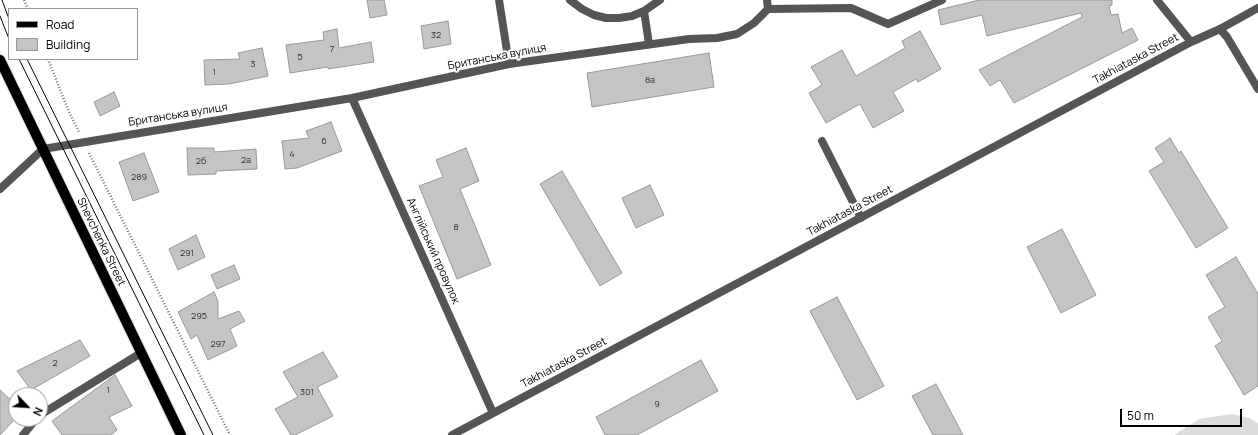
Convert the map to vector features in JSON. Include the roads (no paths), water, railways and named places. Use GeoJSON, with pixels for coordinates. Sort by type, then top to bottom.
{"type":"FeatureCollection","features":[{"type":"Feature","properties":{"kind":"main road","name":"Shevchenka Street"},"geometry":{"type":"LineString","coordinates":[[0,60],[181,435]]}},
{"type":"Feature","properties":{"kind":"street"},"geometry":{"type":"LineString","coordinates":[[499,0],[509,64]]}},
{"type":"Feature","properties":{"kind":"street"},"geometry":{"type":"LineString","coordinates":[[570,0],[582,9],[594,15],[606,18],[632,16],[644,12],[660,0]]}},
{"type":"Feature","properties":{"kind":"street"},"geometry":{"type":"LineString","coordinates":[[767,0],[768,9],[850,8],[888,24],[942,0]]}},
{"type":"Feature","properties":{"kind":"street"},"geometry":{"type":"LineString","coordinates":[[1157,0],[1191,42]]}},
{"type":"Feature","properties":{"kind":"street","name":"Takhiataska Street"},"geometry":{"type":"LineString","coordinates":[[452,435],[1191,42],[1258,8]]}},
{"type":"Feature","properties":{"kind":"street","name":"Британська вулиця"},"geometry":{"type":"LineString","coordinates":[[43,149],[352,98],[509,64],[649,44],[689,39],[716,38],[737,34],[754,24],[768,9]]}},
{"type":"Feature","properties":{"kind":"street"},"geometry":{"type":"LineString","coordinates":[[644,12],[649,44]]}},
{"type":"Feature","properties":{"kind":"street"},"geometry":{"type":"LineString","coordinates":[[1220,28],[1258,89]]}},
{"type":"Feature","properties":{"kind":"street","name":"Англійський провулок"},"geometry":{"type":"LineString","coordinates":[[352,98],[494,413]]}},
{"type":"Feature","properties":{"kind":"street"},"geometry":{"type":"LineString","coordinates":[[822,141],[861,218]]}},
{"type":"Feature","properties":{"kind":"street"},"geometry":{"type":"LineString","coordinates":[[0,189],[43,149]]}},
{"type":"Feature","properties":{"kind":"street"},"geometry":{"type":"LineString","coordinates":[[48,409],[141,353]]}},
{"type":"Feature","properties":{"kind":"street"},"geometry":{"type":"LineString","coordinates":[[23,435],[30,427]]}},
{"type":"Feature","properties":{"kind":"tram line"},"geometry":{"type":"LineString","coordinates":[[2,0],[8,16]]}},
{"type":"Feature","properties":{"kind":"tram line"},"geometry":{"type":"LineString","coordinates":[[0,16],[8,36]]}},
{"type":"Feature","properties":{"kind":"tram line"},"geometry":{"type":"LineString","coordinates":[[19,60],[204,435]]}},
{"type":"Feature","properties":{"kind":"tram line"},"geometry":{"type":"LineString","coordinates":[[27,60],[213,435]]}}]}
